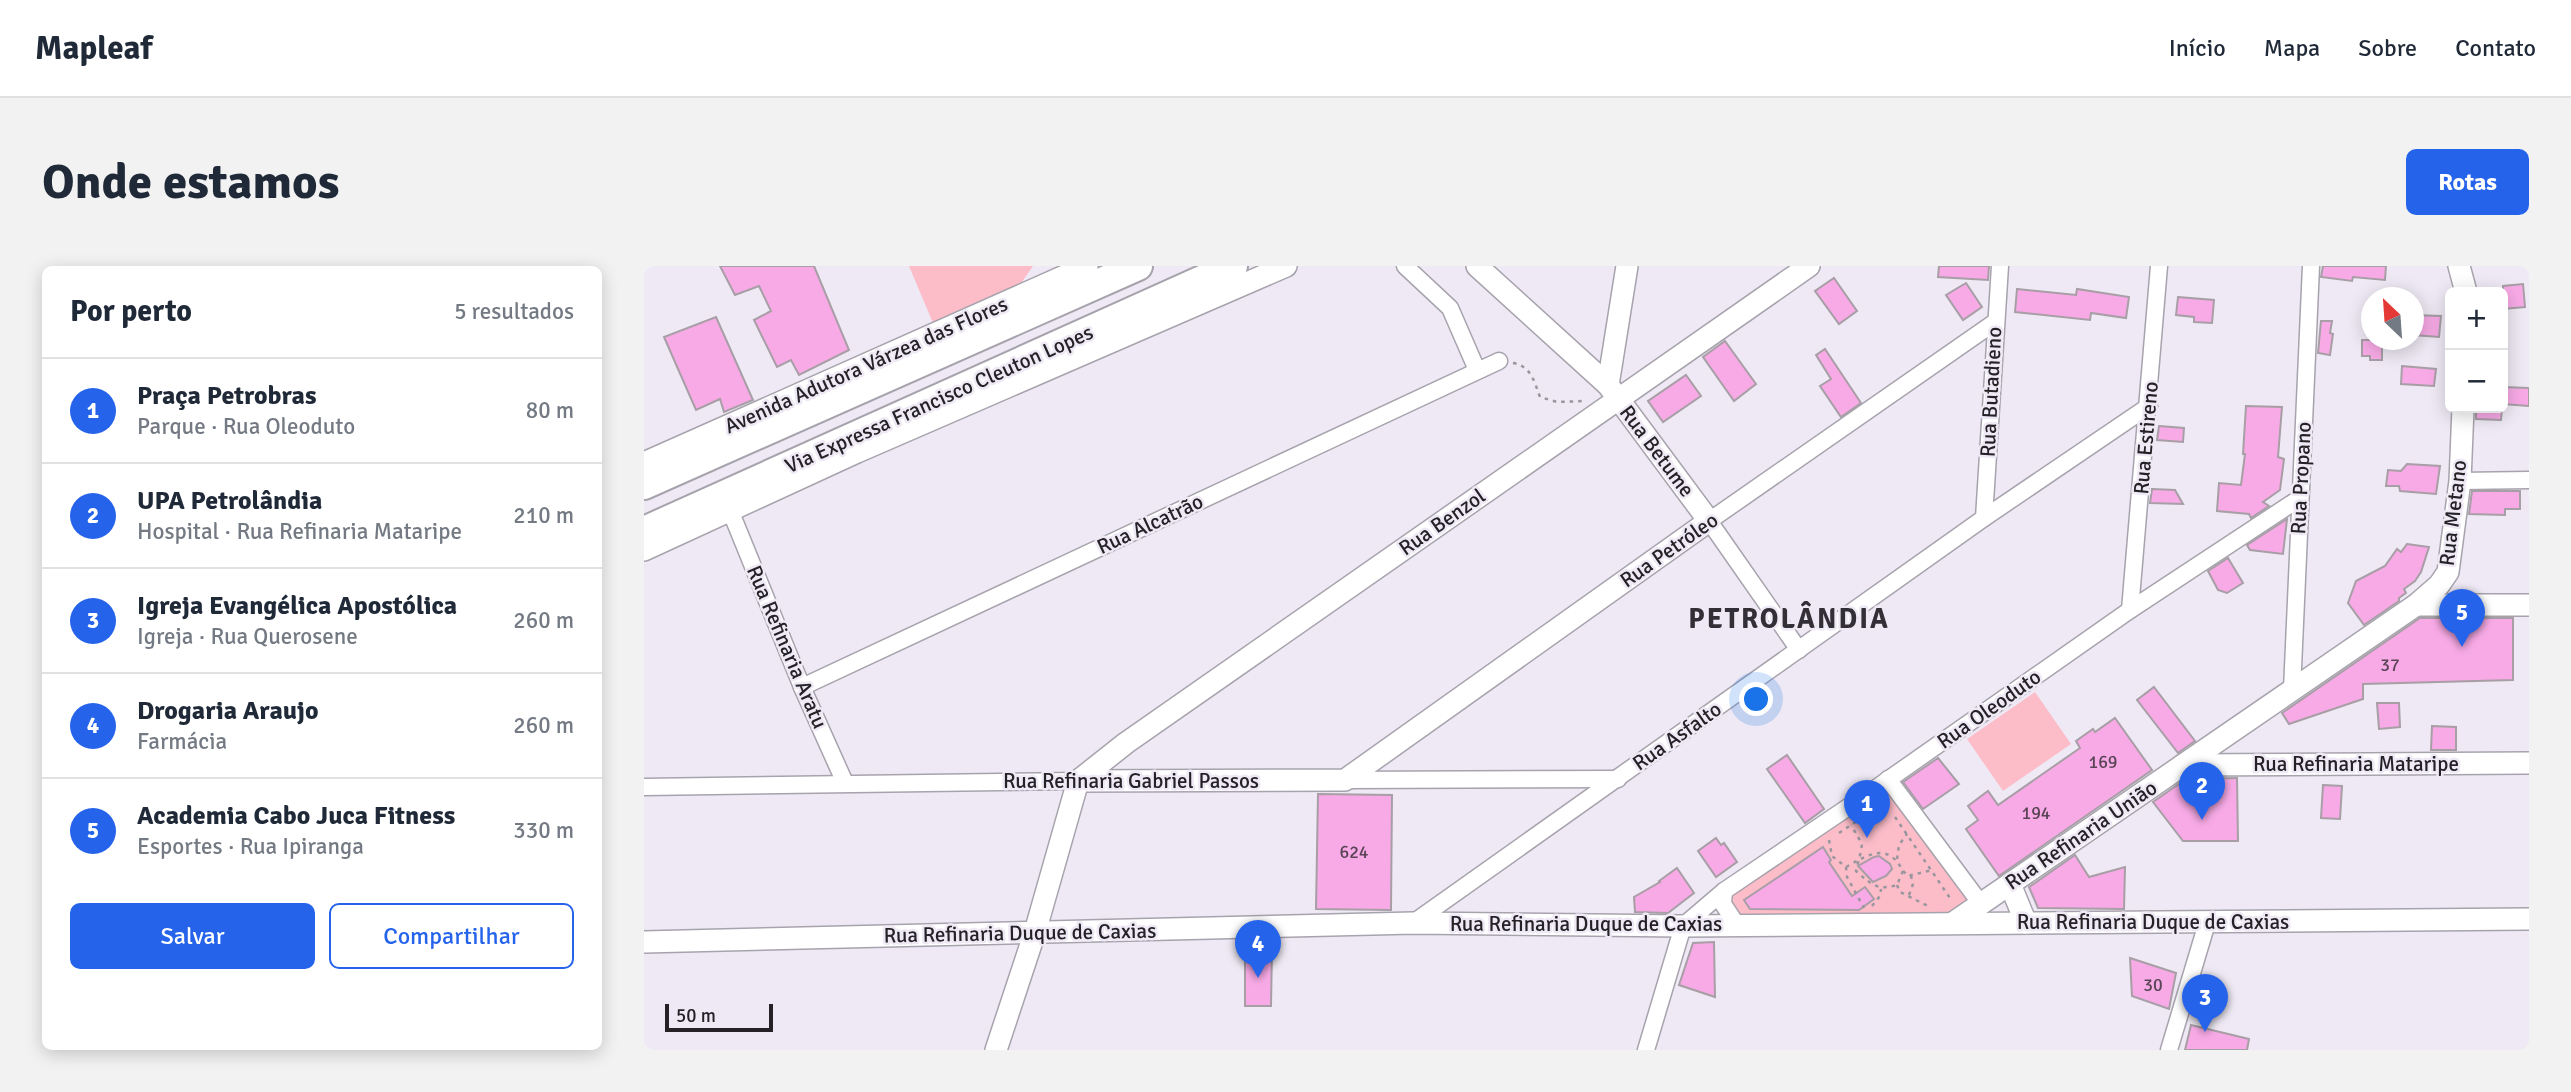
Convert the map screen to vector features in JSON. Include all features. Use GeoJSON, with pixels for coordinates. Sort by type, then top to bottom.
{"type":"FeatureCollection","features":[{"type":"Feature","properties":{"kind":"highway","name":"Via Expressa Francisco Cleuton Lopes"},"geometry":{"type":"LineString","coordinates":[[644,531],[1233,266]]}},
{"type":"Feature","properties":{"kind":"highway"},"geometry":{"type":"LineString","coordinates":[[1039,288],[1128,270]]}},
{"type":"Feature","properties":{"kind":"highway","name":"Via Expressa Francisco Cleuton Lopes"},"geometry":{"type":"LineString","coordinates":[[644,485],[1128,270]]}},
{"type":"Feature","properties":{"kind":"street","name":"Avenida Adutora Várzea das Flores"},"geometry":{"type":"LineString","coordinates":[[644,463],[1087,266]]}},
{"type":"Feature","properties":{"kind":"street"},"geometry":{"type":"LineString","coordinates":[[644,550],[857,452],[1286,266]]}},
{"type":"Feature","properties":{"kind":"street"},"geometry":{"type":"LineString","coordinates":[[1405,266],[1450,308],[1477,370]]}},
{"type":"Feature","properties":{"kind":"street"},"geometry":{"type":"LineString","coordinates":[[1477,266],[1613,392]]}},
{"type":"Feature","properties":{"kind":"street","name":"Rua Betume"},"geometry":{"type":"LineString","coordinates":[[1627,266],[1613,392],[1709,521],[1799,650]]}},
{"type":"Feature","properties":{"kind":"street","name":"Rua Benzol"},"geometry":{"type":"LineString","coordinates":[[1078,781],[1613,392],[1809,266]]}},
{"type":"Feature","properties":{"kind":"street","name":"Rua Butadieno"},"geometry":{"type":"LineString","coordinates":[[1984,518],[2000,266]]}},
{"type":"Feature","properties":{"kind":"street","name":"Rua Estireno"},"geometry":{"type":"LineString","coordinates":[[2130,610],[2159,266]]}},
{"type":"Feature","properties":{"kind":"street","name":"Rua Propano"},"geometry":{"type":"LineString","coordinates":[[2292,690],[2311,266]]}},
{"type":"Feature","properties":{"kind":"street"},"geometry":{"type":"LineString","coordinates":[[2459,266],[2465,287]]}},
{"type":"Feature","properties":{"kind":"street","name":"Rua Petróleo"},"geometry":{"type":"LineString","coordinates":[[1345,780],[1995,322]]}},
{"type":"Feature","properties":{"kind":"street","name":"Rua Alcatrão"},"geometry":{"type":"LineString","coordinates":[[802,687],[1499,361]]}},
{"type":"Feature","properties":{"kind":"street","name":"Rua Asfalto"},"geometry":{"type":"LineString","coordinates":[[1413,923],[1984,518],[2149,406]]}},
{"type":"Feature","properties":{"kind":"street","name":"Rua Metano"},"geometry":{"type":"LineString","coordinates":[[2416,605],[2439,585],[2448,572],[2460,481],[2463,413]]}},
{"type":"Feature","properties":{"kind":"street"},"geometry":{"type":"LineString","coordinates":[[2460,481],[2529,480]]}},
{"type":"Feature","properties":{"kind":"street","name":"Rua Oleoduto"},"geometry":{"type":"LineString","coordinates":[[1683,926],[1724,891],[2130,610],[2300,498]]}},
{"type":"Feature","properties":{"kind":"street","name":"Rua Refinaria Aratu"},"geometry":{"type":"LineString","coordinates":[[730,510],[802,687],[845,783]]}},
{"type":"Feature","properties":{"kind":"street"},"geometry":{"type":"LineString","coordinates":[[2416,605],[2529,605]]}},
{"type":"Feature","properties":{"kind":"street","name":"Rua Refinaria União"},"geometry":{"type":"LineString","coordinates":[[1954,914],[1981,904],[2416,605]]}},
{"type":"Feature","properties":{"kind":"street","name":"Rua Refinaria Mataripe"},"geometry":{"type":"LineString","coordinates":[[2183,765],[2529,763]]}},
{"type":"Feature","properties":{"kind":"street","name":"Rua Refinaria Gabriel Passos"},"geometry":{"type":"LineString","coordinates":[[644,787],[1078,781],[1618,779]]}},
{"type":"Feature","properties":{"kind":"street"},"geometry":{"type":"LineString","coordinates":[[1888,779],[1981,904]]}},
{"type":"Feature","properties":{"kind":"street"},"geometry":{"type":"LineString","coordinates":[[996,1050],[1035,932],[1078,781]]}},
{"type":"Feature","properties":{"kind":"street"},"geometry":{"type":"LineString","coordinates":[[2010,884],[2026,923]]}},
{"type":"Feature","properties":{"kind":"street"},"geometry":{"type":"LineString","coordinates":[[1724,891],[1724,904],[1737,925]]}},
{"type":"Feature","properties":{"kind":"street","name":"Rua Refinaria Duque de Caxias"},"geometry":{"type":"LineString","coordinates":[[644,942],[1413,923],[1737,925],[1954,914],[2026,923],[2529,919]]}},
{"type":"Feature","properties":{"kind":"street"},"geometry":{"type":"LineString","coordinates":[[2169,1050],[2207,923]]}},
{"type":"Feature","properties":{"kind":"street"},"geometry":{"type":"LineString","coordinates":[[1646,1050],[1683,926]]}},
{"type":"Feature","properties":{"kind":"path"},"geometry":{"type":"LineString","coordinates":[[1499,361],[1519,364],[1530,372],[1540,397],[1557,402],[1613,392]]}},
{"type":"Feature","properties":{"kind":"path"},"geometry":{"type":"LineString","coordinates":[[1868,914],[1847,877],[1846,867],[1832,856],[1829,840],[1886,802],[1882,798]]}},
{"type":"Feature","properties":{"kind":"path"},"geometry":{"type":"LineString","coordinates":[[1893,813],[1932,870],[1954,914]]}},
{"type":"Feature","properties":{"kind":"path"},"geometry":{"type":"LineString","coordinates":[[1851,825],[1862,844],[1856,871],[1867,882],[1881,889],[1897,885]]}},
{"type":"Feature","properties":{"kind":"path"},"geometry":{"type":"LineString","coordinates":[[1897,860],[1899,845],[1907,834]]}},
{"type":"Feature","properties":{"kind":"path"},"geometry":{"type":"LineString","coordinates":[[1846,867],[1879,852],[1889,853],[1897,860],[1905,874],[1911,876],[1932,870]]}},
{"type":"Feature","properties":{"kind":"path"},"geometry":{"type":"LineString","coordinates":[[1903,871],[1897,885],[1900,892],[1930,909]]}},
{"type":"Feature","properties":{"kind":"path"},"geometry":{"type":"LineString","coordinates":[[1909,895],[1913,884],[1911,876]]}},
{"type":"Feature","properties":{"kind":"path"},"geometry":{"type":"LineString","coordinates":[[1872,909],[1872,904],[1880,897],[1881,889]]}},
{"type":"Feature","properties":{"kind":"shaded area"},"geometry":{"type":"Polygon","coordinates":[[[909,266],[1033,266],[1017,289],[933,323],[909,266]]]}},
{"type":"Feature","properties":{"kind":"shaded area"},"geometry":{"type":"Polygon","coordinates":[[[2035,692],[2071,744],[2003,791],[1967,739],[2035,692]]]}},
{"type":"Feature","properties":{"kind":"shaded area"},"geometry":{"type":"Polygon","coordinates":[[[1888,783],[1971,900],[1946,918],[1737,917],[1728,905],[1728,892],[1888,783]]]}},
{"type":"Feature","properties":{"kind":"building"},"geometry":{"type":"Polygon","coordinates":[[[720,266],[814,266],[849,350],[799,375],[791,360],[777,367],[754,320],[771,311],[759,286],[735,295],[720,266]]]}},
{"type":"Feature","properties":{"kind":"building"},"geometry":{"type":"Polygon","coordinates":[[[1939,266],[1989,266],[1988,280],[1938,277],[1939,266]]]}},
{"type":"Feature","properties":{"kind":"building"},"geometry":{"type":"Polygon","coordinates":[[[2323,266],[2386,266],[2385,280],[2353,277],[2352,281],[2321,277],[2323,266]]]}},
{"type":"Feature","properties":{"kind":"building"},"geometry":{"type":"Polygon","coordinates":[[[1834,278],[1857,311],[1839,324],[1815,291],[1834,278]]]}},
{"type":"Feature","properties":{"kind":"building"},"geometry":{"type":"Polygon","coordinates":[[[1966,283],[1982,307],[1963,320],[1946,295],[1966,283]]]}},
{"type":"Feature","properties":{"kind":"building"},"geometry":{"type":"Polygon","coordinates":[[[2523,284],[2525,307],[2508,309],[2508,287],[2503,286],[2523,284]]]}},
{"type":"Feature","properties":{"kind":"building"},"geometry":{"type":"Polygon","coordinates":[[[2017,289],[2076,295],[2077,289],[2129,297],[2126,318],[2091,313],[2090,320],[2015,312],[2017,289]]]}},
{"type":"Feature","properties":{"kind":"building"},"geometry":{"type":"Polygon","coordinates":[[[2178,297],[2214,300],[2212,323],[2194,322],[2194,317],[2176,315],[2178,297]]]}},
{"type":"Feature","properties":{"kind":"building"},"geometry":{"type":"Polygon","coordinates":[[[2424,315],[2441,316],[2439,337],[2424,336],[2424,315]]]}},
{"type":"Feature","properties":{"kind":"building"},"geometry":{"type":"Polygon","coordinates":[[[716,317],[753,400],[724,412],[720,399],[696,410],[664,337],[716,317]]]}},
{"type":"Feature","properties":{"kind":"building"},"geometry":{"type":"Polygon","coordinates":[[[2321,321],[2332,321],[2330,355],[2318,353],[2321,321]]]}},
{"type":"Feature","properties":{"kind":"building"},"geometry":{"type":"Polygon","coordinates":[[[1725,341],[1756,384],[1734,401],[1703,357],[1725,341]]]}},
{"type":"Feature","properties":{"kind":"building"},"geometry":{"type":"Polygon","coordinates":[[[1825,349],[1861,403],[1841,417],[1820,386],[1831,379],[1816,355],[1825,349]]]}},
{"type":"Feature","properties":{"kind":"building"},"geometry":{"type":"Polygon","coordinates":[[[2362,350],[2382,350],[2382,360],[2370,360],[2370,356],[2362,356],[2362,350]]]}},
{"type":"Feature","properties":{"kind":"building"},"geometry":{"type":"Polygon","coordinates":[[[2402,366],[2436,369],[2434,386],[2401,384],[2402,366]]]}},
{"type":"Feature","properties":{"kind":"building"},"geometry":{"type":"Polygon","coordinates":[[[1686,375],[1701,396],[1663,422],[1648,401],[1686,375]]]}},
{"type":"Feature","properties":{"kind":"building"},"geometry":{"type":"Polygon","coordinates":[[[2508,387],[2529,388],[2529,406],[2508,404],[2508,387]]]}},
{"type":"Feature","properties":{"kind":"building"},"geometry":{"type":"Polygon","coordinates":[[[2246,406],[2282,407],[2278,457],[2284,459],[2280,490],[2263,502],[2269,506],[2251,518],[2249,514],[2217,511],[2219,483],[2241,485],[2246,406]]]}},
{"type":"Feature","properties":{"kind":"building"},"geometry":{"type":"Polygon","coordinates":[[[2476,413],[2502,413],[2501,420],[2476,419],[2476,413]]]}},
{"type":"Feature","properties":{"kind":"building"},"geometry":{"type":"Polygon","coordinates":[[[2159,426],[2184,428],[2183,442],[2157,440],[2159,426]]]}},
{"type":"Feature","properties":{"kind":"building"},"geometry":{"type":"Polygon","coordinates":[[[2407,464],[2440,466],[2436,494],[2400,491],[2399,486],[2386,486],[2388,470],[2401,471],[2407,464]]]}},
{"type":"Feature","properties":{"kind":"building"},"geometry":{"type":"Polygon","coordinates":[[[2152,489],[2175,490],[2183,504],[2150,503],[2152,489]]]}},
{"type":"Feature","properties":{"kind":"building"},"geometry":{"type":"Polygon","coordinates":[[[2472,491],[2520,491],[2520,509],[2505,509],[2505,515],[2469,514],[2472,491]]]}},
{"type":"Feature","properties":{"kind":"building"},"geometry":{"type":"Polygon","coordinates":[[[2287,519],[2283,554],[2250,550],[2247,545],[2287,519]]]}},
{"type":"Feature","properties":{"kind":"building"},"geometry":{"type":"Polygon","coordinates":[[[2407,544],[2429,547],[2421,572],[2415,581],[2404,589],[2406,593],[2399,601],[2364,625],[2348,603],[2356,581],[2385,566],[2397,549],[2401,552],[2407,544]]]}},
{"type":"Feature","properties":{"kind":"building"},"geometry":{"type":"Polygon","coordinates":[[[2228,558],[2243,583],[2227,593],[2218,590],[2208,571],[2228,558]]]}},
{"type":"Feature","properties":{"kind":"building"},"geometry":{"type":"Polygon","coordinates":[[[2420,618],[2513,618],[2513,680],[2363,684],[2363,699],[2289,724],[2282,713],[2420,618]]]}},
{"type":"Feature","properties":{"kind":"building"},"geometry":{"type":"Polygon","coordinates":[[[2154,687],[2195,741],[2178,753],[2137,700],[2154,687]]]}},
{"type":"Feature","properties":{"kind":"building"},"geometry":{"type":"Polygon","coordinates":[[[2377,703],[2399,703],[2400,727],[2379,729],[2377,703]]]}},
{"type":"Feature","properties":{"kind":"building"},"geometry":{"type":"Polygon","coordinates":[[[2115,718],[2152,770],[1999,876],[1966,829],[1978,820],[1968,806],[1988,791],[1998,805],[2080,748],[2076,741],[2115,718]]]}},
{"type":"Feature","properties":{"kind":"building"},"geometry":{"type":"Polygon","coordinates":[[[2432,726],[2456,727],[2456,750],[2431,750],[2432,726]]]}},
{"type":"Feature","properties":{"kind":"building"},"geometry":{"type":"Polygon","coordinates":[[[1787,755],[1824,809],[1805,823],[1767,769],[1787,755]]]}},
{"type":"Feature","properties":{"kind":"building"},"geometry":{"type":"Polygon","coordinates":[[[1938,758],[1959,784],[1923,809],[1903,782],[1938,758]]]}},
{"type":"Feature","properties":{"kind":"building"},"geometry":{"type":"Polygon","coordinates":[[[2237,778],[2238,841],[2183,841],[2153,802],[2186,779],[2237,778]]]}},
{"type":"Feature","properties":{"kind":"building"},"geometry":{"type":"Polygon","coordinates":[[[2323,785],[2342,786],[2340,819],[2321,818],[2323,785]]]}},
{"type":"Feature","properties":{"kind":"building"},"geometry":{"type":"Polygon","coordinates":[[[1318,794],[1392,795],[1391,910],[1316,909],[1318,794]]]}},
{"type":"Feature","properties":{"kind":"building"},"geometry":{"type":"Polygon","coordinates":[[[1716,838],[1721,845],[1724,843],[1737,862],[1716,877],[1698,851],[1716,838]]]}},
{"type":"Feature","properties":{"kind":"building"},"geometry":{"type":"Polygon","coordinates":[[[1823,847],[1831,860],[1829,862],[1852,896],[1865,887],[1874,899],[1859,910],[1750,909],[1744,900],[1823,847]]]}},
{"type":"Feature","properties":{"kind":"building"},"geometry":{"type":"Polygon","coordinates":[[[2075,855],[2089,877],[2125,867],[2124,909],[2038,908],[2029,887],[2075,855]]]}},
{"type":"Feature","properties":{"kind":"building"},"geometry":{"type":"Polygon","coordinates":[[[1879,856],[1890,864],[1892,869],[1886,876],[1873,882],[1858,866],[1879,856]]]}},
{"type":"Feature","properties":{"kind":"building"},"geometry":{"type":"Polygon","coordinates":[[[1677,868],[1694,893],[1668,913],[1635,912],[1634,897],[1660,882],[1677,868]]]}},
{"type":"Feature","properties":{"kind":"building"},"geometry":{"type":"Polygon","coordinates":[[[1714,942],[1715,997],[1679,985],[1693,943],[1714,942]]]}},
{"type":"Feature","properties":{"kind":"building"},"geometry":{"type":"Polygon","coordinates":[[[1245,950],[1272,950],[1271,1006],[1245,1006],[1245,950]]]}},
{"type":"Feature","properties":{"kind":"building"},"geometry":{"type":"Polygon","coordinates":[[[2130,958],[2176,973],[2169,1009],[2132,996],[2130,958]]]}},
{"type":"Feature","properties":{"kind":"building"},"geometry":{"type":"Polygon","coordinates":[[[2191,1025],[2249,1039],[2247,1050],[2185,1050],[2191,1025]]]}},
{"type":"Feature","properties":{"kind":"place","name":"Academia Cabo Juca Fitness"},"geometry":{"type":"Point","coordinates":[2462,647]}},
{"type":"Feature","properties":{"kind":"place","name":"UPA Petrolândia"},"geometry":{"type":"Point","coordinates":[2202,820]}},
{"type":"Feature","properties":{"kind":"place","name":"Praça Petrobras"},"geometry":{"type":"Point","coordinates":[1867,838]}},
{"type":"Feature","properties":{"kind":"place","name":"Drogaria Araujo"},"geometry":{"type":"Point","coordinates":[1258,978]}},
{"type":"Feature","properties":{"kind":"place","name":"Igreja Evangélica Apostólica"},"geometry":{"type":"Point","coordinates":[2205,1032]}},
{"type":"Feature","properties":{"kind":"district","name":"PETROLÂNDIA"},"geometry":{"type":"Point","coordinates":[1789,619]}}]}
